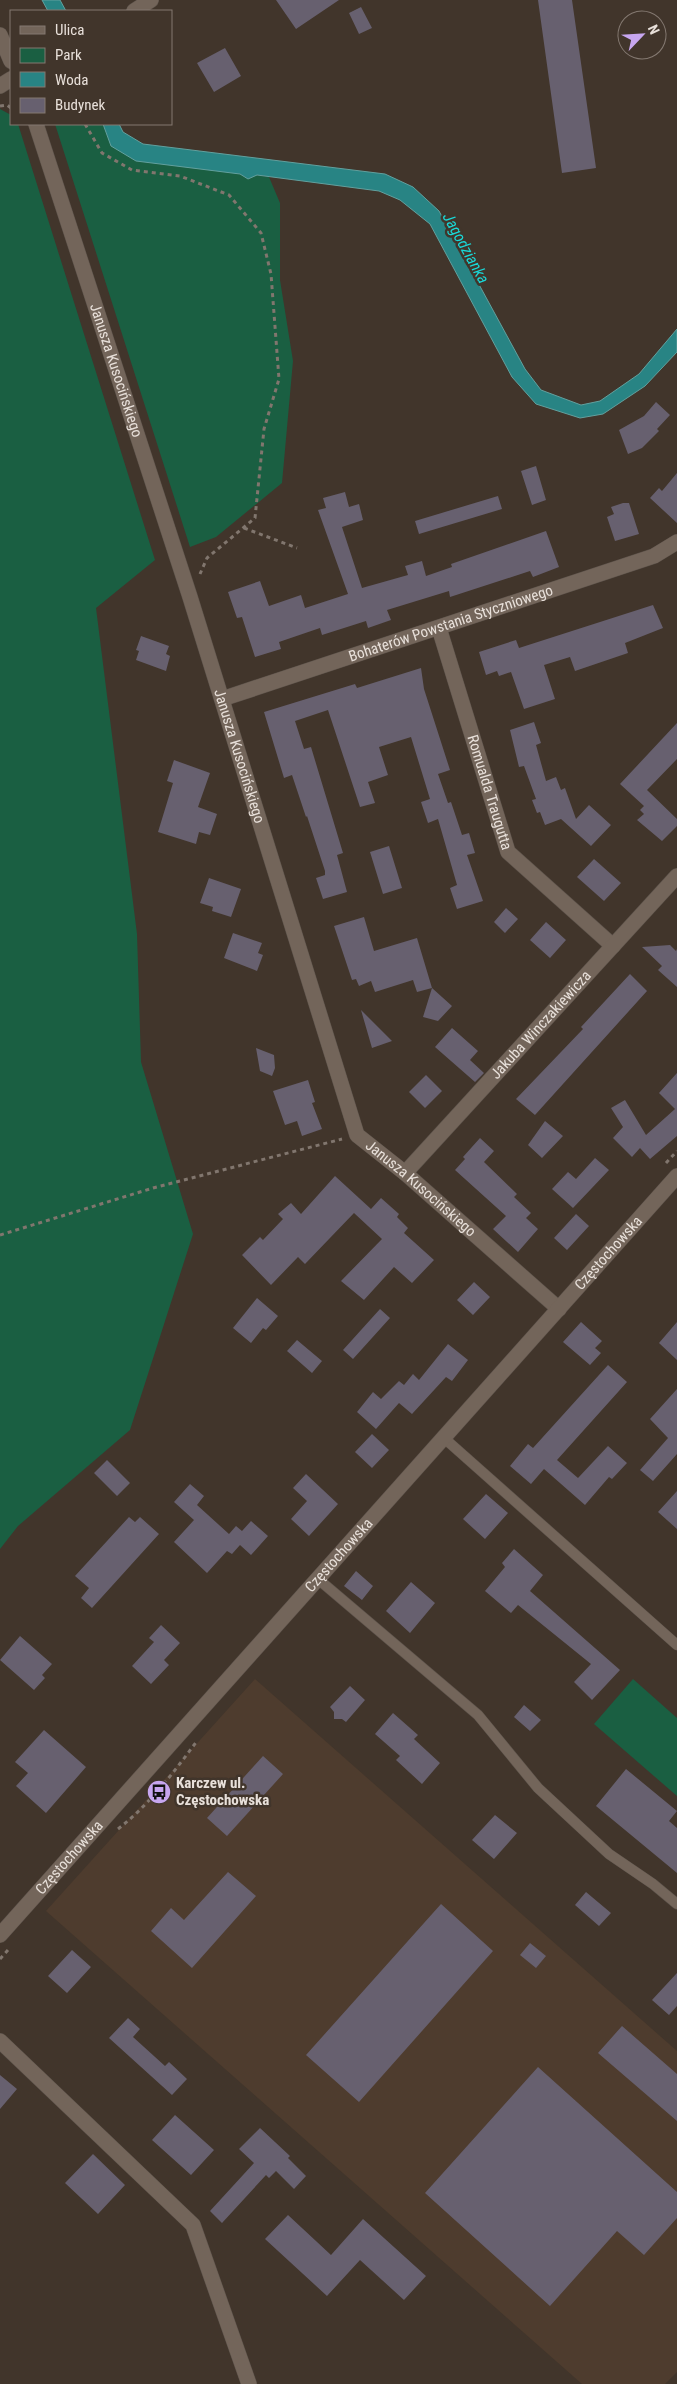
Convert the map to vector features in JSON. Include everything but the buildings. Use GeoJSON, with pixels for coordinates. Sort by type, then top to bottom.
{"type":"FeatureCollection","features":[{"type":"Feature","properties":{"kind":"street"},"geometry":{"type":"LineString","coordinates":[[136,10],[151,0]]}},
{"type":"Feature","properties":{"kind":"street"},"geometry":{"type":"LineString","coordinates":[[0,35],[10,59]]}},
{"type":"Feature","properties":{"kind":"street","name":"Janusza Kusocińskiego"},"geometry":{"type":"LineString","coordinates":[[36,125],[222,699],[357,1135],[404,1173],[558,1309]]}},
{"type":"Feature","properties":{"kind":"street","name":"Bohaterów Powstania Styczniowego"},"geometry":{"type":"LineString","coordinates":[[222,699],[654,556],[677,542]]}},
{"type":"Feature","properties":{"kind":"street","name":"Romualda Traugutta"},"geometry":{"type":"LineString","coordinates":[[439,628],[508,852],[613,946]]}},
{"type":"Feature","properties":{"kind":"street","name":"Jakuba Winczakiewicza"},"geometry":{"type":"LineString","coordinates":[[404,1173],[677,876]]}},
{"type":"Feature","properties":{"kind":"street","name":"Częstochowska"},"geometry":{"type":"LineString","coordinates":[[0,1935],[677,1176]]}},
{"type":"Feature","properties":{"kind":"street"},"geometry":{"type":"LineString","coordinates":[[0,2041],[193,2225],[249,2384]]}},
{"type":"Feature","properties":{"kind":"lane"},"geometry":{"type":"LineString","coordinates":[[444,1438],[677,1645]]}},
{"type":"Feature","properties":{"kind":"lane"},"geometry":{"type":"LineString","coordinates":[[318,1579],[478,1716],[538,1788],[609,1854],[653,1884],[677,1904]]}},
{"type":"Feature","properties":{"kind":"path"},"geometry":{"type":"LineString","coordinates":[[86,125],[102,153],[132,170],[180,176],[229,195],[261,233],[271,274],[279,379],[264,429],[255,518],[207,558],[200,575]]}},
{"type":"Feature","properties":{"kind":"path"},"geometry":{"type":"LineString","coordinates":[[243,528],[298,548]]}},
{"type":"Feature","properties":{"kind":"path"},"geometry":{"type":"LineString","coordinates":[[0,1235],[153,1188],[357,1135]]}},
{"type":"Feature","properties":{"kind":"shaded area"},"geometry":{"type":"Polygon","coordinates":[[[255,1679],[677,2051],[677,2372],[665,2384],[582,2384],[46,1911],[255,1679]]]}},
{"type":"Feature","properties":{"kind":"green space"},"geometry":{"type":"Polygon","coordinates":[[[0,109],[10,114],[10,125],[18,125],[155,560],[96,608],[137,934],[141,1062],[193,1234],[130,1430],[18,1526],[0,1549],[0,109]]]}},
{"type":"Feature","properties":{"kind":"green space"},"geometry":{"type":"Polygon","coordinates":[[[55,125],[103,125],[111,146],[240,174],[248,179],[256,175],[269,177],[280,203],[280,280],[293,361],[282,483],[216,537],[190,547],[55,125]]]}},
{"type":"Feature","properties":{"kind":"green space"},"geometry":{"type":"Polygon","coordinates":[[[633,1679],[677,1718],[677,1796],[594,1724],[633,1679]]]}},
{"type":"Feature","properties":{"kind":"water"},"geometry":{"type":"Polygon","coordinates":[[[42,0],[60,0],[65,10],[47,10],[42,0]]]}},
{"type":"Feature","properties":{"kind":"water"},"geometry":{"type":"Polygon","coordinates":[[[103,125],[120,125],[123,132],[143,144],[385,174],[413,187],[439,211],[525,369],[541,390],[581,405],[600,401],[639,374],[677,329],[677,352],[645,386],[603,414],[580,418],[536,404],[512,377],[430,224],[400,200],[379,191],[257,175],[248,179],[240,174],[136,161],[111,146],[103,125]]]}},
{"type":"Feature","properties":{"kind":"place","name":"Karczew ul. Częstochowska"},"geometry":{"type":"Point","coordinates":[159,1792]}},
{"type":"Feature","properties":{"kind":"water label","name":"Jagodzianka"},"geometry":{"type":"Point","coordinates":[466,248]}}]}
